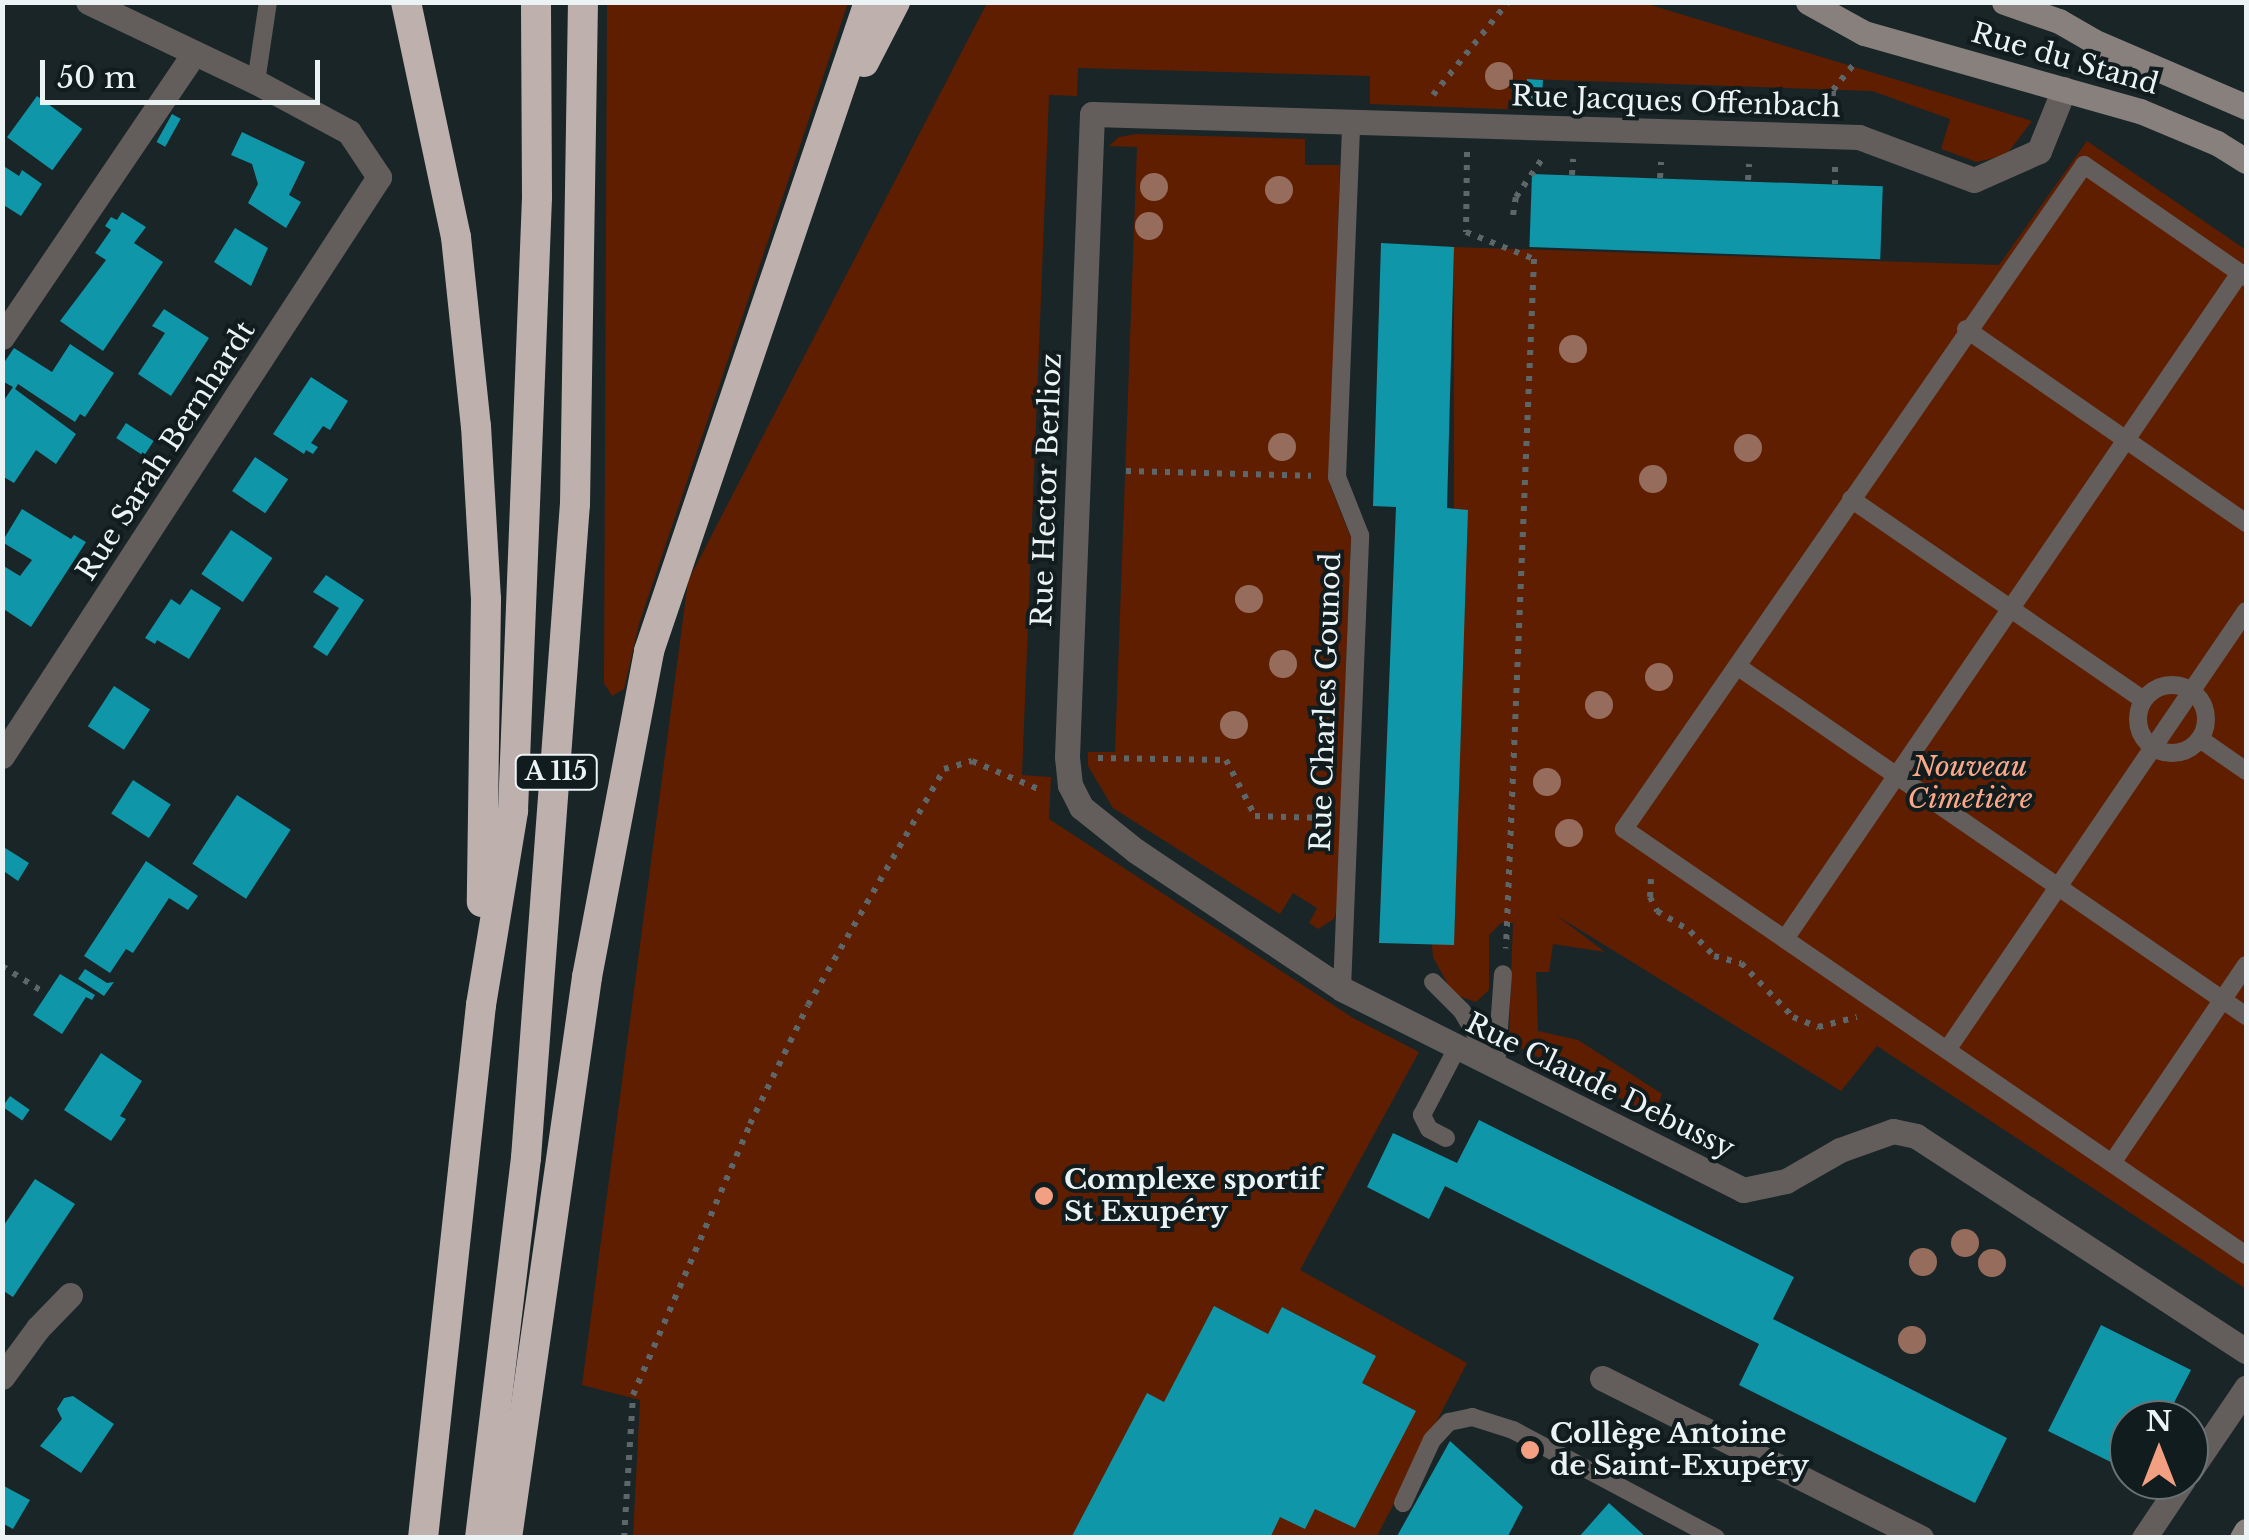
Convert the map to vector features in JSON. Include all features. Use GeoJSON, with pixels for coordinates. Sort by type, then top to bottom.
{"type":"FeatureCollection","features":[{"type":"Feature","properties":{"kind":"highway"},"geometry":{"type":"LineString","coordinates":[[406,2],[456,236],[476,426],[486,600],[481,1006]]}},
{"type":"Feature","properties":{"kind":"highway","name":"A 115"},"geometry":{"type":"LineString","coordinates":[[422,1538],[481,1006],[513,811],[536,197],[536,2]]}},
{"type":"Feature","properties":{"kind":"highway","name":"A 115"},"geometry":{"type":"LineString","coordinates":[[480,1538],[526,1158],[572,543],[584,152],[583,2]]}},
{"type":"Feature","properties":{"kind":"highway"},"geometry":{"type":"LineString","coordinates":[[507,1538],[588,977],[649,651],[869,2]]}},
{"type":"Feature","properties":{"kind":"highway"},"geometry":{"type":"LineString","coordinates":[[823,139],[895,2]]}},
{"type":"Feature","properties":{"kind":"street"},"geometry":{"type":"LineString","coordinates":[[88,2],[256,82]]}},
{"type":"Feature","properties":{"kind":"street","name":"Rue du Stand"},"geometry":{"type":"LineString","coordinates":[[2004,2],[2059,21],[2093,41],[2246,107]]}},
{"type":"Feature","properties":{"kind":"street","name":"Rue du Stand"},"geometry":{"type":"LineString","coordinates":[[1816,4],[1864,33],[2178,125],[2246,161]]}},
{"type":"Feature","properties":{"kind":"street"},"geometry":{"type":"LineString","coordinates":[[2,337],[194,53]]}},
{"type":"Feature","properties":{"kind":"street","name":"Rue Sarah Bernhardt"},"geometry":{"type":"LineString","coordinates":[[2,756],[378,177],[349,132],[256,82]]}},
{"type":"Feature","properties":{"kind":"street","name":"Rue Jacques Offenbach"},"geometry":{"type":"LineString","coordinates":[[1350,122],[1858,138],[1974,180],[2039,150],[2064,89]]}},
{"type":"Feature","properties":{"kind":"street","name":"Rue Hector Berlioz"},"geometry":{"type":"LineString","coordinates":[[1081,807],[1070,785],[1067,757],[1092,114],[1350,122]]}},
{"type":"Feature","properties":{"kind":"street"},"geometry":{"type":"LineString","coordinates":[[1081,807],[1136,851],[1342,988]]}},
{"type":"Feature","properties":{"kind":"street","name":"Rue Claude Debussy"},"geometry":{"type":"LineString","coordinates":[[1342,988],[1496,1070],[1743,1190],[1786,1181],[1840,1150],[1894,1131],[1916,1136],[2246,1351]]}},
{"type":"Feature","properties":{"kind":"street"},"geometry":{"type":"LineString","coordinates":[[2,1378],[38,1328],[70,1295]]}},
{"type":"Feature","properties":{"kind":"street"},"geometry":{"type":"LineString","coordinates":[[1602,1378],[1922,1538]]}},
{"type":"Feature","properties":{"kind":"street"},"geometry":{"type":"LineString","coordinates":[[2209,1443],[2246,1388]]}},
{"type":"Feature","properties":{"kind":"street"},"geometry":{"type":"LineString","coordinates":[[2144,1538],[2170,1500]]}},
{"type":"Feature","properties":{"kind":"street"},"geometry":{"type":"LineString","coordinates":[[2242,1538],[2246,1531]]}},
{"type":"Feature","properties":{"kind":"lane"},"geometry":{"type":"LineString","coordinates":[[256,82],[268,2]]}},
{"type":"Feature","properties":{"kind":"lane","name":"Rue Charles Gounod"},"geometry":{"type":"LineString","coordinates":[[1342,988],[1360,534],[1337,477],[1350,122]]}},
{"type":"Feature","properties":{"kind":"lane"},"geometry":{"type":"LineString","coordinates":[[1785,939],[2243,275],[2084,166],[1966,330],[1624,829],[2246,1255]]}},
{"type":"Feature","properties":{"kind":"lane"},"geometry":{"type":"LineString","coordinates":[[1966,330],[2246,522]]}},
{"type":"Feature","properties":{"kind":"lane"},"geometry":{"type":"LineString","coordinates":[[1851,499],[2143,700]]}},
{"type":"Feature","properties":{"kind":"lane"},"geometry":{"type":"LineString","coordinates":[[1947,1050],[2246,611]]}},
{"type":"Feature","properties":{"kind":"lane"},"geometry":{"type":"LineString","coordinates":[[1738,666],[2246,1016]]}},
{"type":"Feature","properties":{"kind":"lane"},"geometry":{"type":"LineString","coordinates":[[2175,685],[2192,692],[2203,706],[2206,722],[2200,739],[2187,750],[2170,754],[2153,748],[2141,735],[2137,717],[2143,700],[2157,688],[2175,685]]}},
{"type":"Feature","properties":{"kind":"lane"},"geometry":{"type":"LineString","coordinates":[[2200,739],[2246,771]]}},
{"type":"Feature","properties":{"kind":"lane"},"geometry":{"type":"LineString","coordinates":[[2112,1162],[2246,965]]}},
{"type":"Feature","properties":{"kind":"lane"},"geometry":{"type":"LineString","coordinates":[[1496,1070],[1503,974]]}},
{"type":"Feature","properties":{"kind":"lane"},"geometry":{"type":"LineString","coordinates":[[1434,982],[1462,1011],[1496,1070]]}},
{"type":"Feature","properties":{"kind":"lane"},"geometry":{"type":"LineString","coordinates":[[1446,1138],[1428,1129],[1422,1114],[1457,1048]]}},
{"type":"Feature","properties":{"kind":"lane"},"geometry":{"type":"LineString","coordinates":[[1403,1503],[1432,1440],[1448,1422],[1472,1417],[1513,1430],[1716,1538]]}},
{"type":"Feature","properties":{"kind":"path"},"geometry":{"type":"LineString","coordinates":[[1410,124],[1508,2]]}},
{"type":"Feature","properties":{"kind":"path"},"geometry":{"type":"LineString","coordinates":[[1831,136],[1834,90],[1856,64],[1864,33]]}},
{"type":"Feature","properties":{"kind":"path"},"geometry":{"type":"LineString","coordinates":[[1467,146],[1466,232],[1534,259],[1503,974]]}},
{"type":"Feature","properties":{"kind":"path"},"geometry":{"type":"LineString","coordinates":[[1514,215],[1516,197],[1542,158],[1592,159]]}},
{"type":"Feature","properties":{"kind":"path"},"geometry":{"type":"LineString","coordinates":[[1572,175],[1573,159]]}},
{"type":"Feature","properties":{"kind":"path"},"geometry":{"type":"LineString","coordinates":[[1648,161],[1680,162]]}},
{"type":"Feature","properties":{"kind":"path"},"geometry":{"type":"LineString","coordinates":[[1660,178],[1661,162]]}},
{"type":"Feature","properties":{"kind":"path"},"geometry":{"type":"LineString","coordinates":[[1736,164],[1767,165]]}},
{"type":"Feature","properties":{"kind":"path"},"geometry":{"type":"LineString","coordinates":[[1748,164],[1748,180]]}},
{"type":"Feature","properties":{"kind":"path"},"geometry":{"type":"LineString","coordinates":[[1824,167],[1849,168]]}},
{"type":"Feature","properties":{"kind":"path"},"geometry":{"type":"LineString","coordinates":[[1835,167],[1835,184]]}},
{"type":"Feature","properties":{"kind":"path"},"geometry":{"type":"LineString","coordinates":[[1126,471],[1337,477]]}},
{"type":"Feature","properties":{"kind":"path"},"geometry":{"type":"LineString","coordinates":[[1067,757],[1226,760],[1254,816],[1349,818]]}},
{"type":"Feature","properties":{"kind":"path"},"geometry":{"type":"LineString","coordinates":[[624,1538],[632,1395],[750,1124],[808,1006],[944,769],[972,761],[1081,807]]}},
{"type":"Feature","properties":{"kind":"path"},"geometry":{"type":"LineString","coordinates":[[1662,854],[1650,880],[1650,897],[1657,910],[1690,931],[1714,956],[1741,963],[1793,1016],[1818,1026],[1848,1023],[1874,1000]]}},
{"type":"Feature","properties":{"kind":"path"},"geometry":{"type":"LineString","coordinates":[[2,966],[40,990]]}},
{"type":"Feature","properties":{"kind":"green space"},"geometry":{"type":"Polygon","coordinates":[[[607,3],[848,3],[639,624],[624,689],[612,696],[604,683],[607,3]]]}},
{"type":"Feature","properties":{"kind":"green space"},"geometry":{"type":"Polygon","coordinates":[[[987,3],[1644,3],[2032,121],[2006,155],[1977,162],[1941,149],[1950,119],[1872,91],[1528,79],[1527,110],[1370,104],[1370,76],[1078,68],[1077,96],[1049,95],[1022,775],[1051,777],[1049,819],[1353,1018],[1419,1052],[1300,1270],[1467,1363],[1376,1538],[633,1537],[640,1400],[582,1385],[688,581],[987,3]]]}},
{"type":"Feature","properties":{"kind":"green space"},"geometry":{"type":"Polygon","coordinates":[[[1137,134],[1305,139],[1305,165],[1340,165],[1330,485],[1351,538],[1337,907],[1334,919],[1318,929],[1309,923],[1317,908],[1293,893],[1280,914],[1113,808],[1088,766],[1088,752],[1115,752],[1137,147],[1109,146],[1119,137],[1137,134]]]}},
{"type":"Feature","properties":{"kind":"green space","name":"Nouveau Cimetière"},"geometry":{"type":"Polygon","coordinates":[[[2087,141],[2246,250],[2246,1289],[1877,1046],[1841,1091],[1556,915],[1605,952],[1553,944],[1549,972],[1536,972],[1538,1031],[1578,1040],[1662,1094],[1654,1115],[1514,1045],[1509,1034],[1513,923],[1501,923],[1489,935],[1489,990],[1476,1002],[1453,994],[1433,957],[1432,944],[1454,919],[1454,247],[1999,265],[2087,141]]]}},
{"type":"Feature","properties":{"kind":"building"},"geometry":{"type":"Polygon","coordinates":[[[1527,79],[1543,80],[1541,109],[1525,108],[1527,79]]]}},
{"type":"Feature","properties":{"kind":"building"},"geometry":{"type":"Polygon","coordinates":[[[37,96],[82,129],[52,170],[7,137],[37,96]]]}},
{"type":"Feature","properties":{"kind":"building"},"geometry":{"type":"Polygon","coordinates":[[[172,114],[181,119],[165,147],[156,142],[172,114]]]}},
{"type":"Feature","properties":{"kind":"building"},"geometry":{"type":"Polygon","coordinates":[[[242,132],[305,162],[289,195],[301,202],[286,228],[248,203],[258,184],[252,164],[231,155],[242,132]]]}},
{"type":"Feature","properties":{"kind":"building"},"geometry":{"type":"Polygon","coordinates":[[[2,165],[19,176],[22,170],[42,184],[21,216],[2,204],[2,165]]]}},
{"type":"Feature","properties":{"kind":"building"},"geometry":{"type":"Polygon","coordinates":[[[1532,174],[1883,186],[1880,259],[1529,247],[1532,174]]]}},
{"type":"Feature","properties":{"kind":"building"},"geometry":{"type":"Polygon","coordinates":[[[122,212],[146,227],[134,243],[163,262],[103,351],[60,321],[106,260],[95,253],[111,230],[105,226],[111,217],[117,220],[122,212]]]}},
{"type":"Feature","properties":{"kind":"building"},"geometry":{"type":"Polygon","coordinates":[[[235,228],[268,248],[251,286],[214,262],[235,228]]]}},
{"type":"Feature","properties":{"kind":"building"},"geometry":{"type":"Polygon","coordinates":[[[1381,243],[1454,247],[1447,508],[1468,510],[1454,945],[1379,943],[1396,507],[1373,506],[1381,243]]]}},
{"type":"Feature","properties":{"kind":"building"},"geometry":{"type":"Polygon","coordinates":[[[164,309],[209,338],[171,396],[138,374],[165,333],[152,326],[164,309]]]}},
{"type":"Feature","properties":{"kind":"building"},"geometry":{"type":"Polygon","coordinates":[[[70,344],[114,373],[85,417],[80,414],[75,422],[18,384],[15,389],[76,434],[56,464],[36,450],[14,483],[2,476],[2,403],[13,387],[2,381],[3,364],[14,348],[52,372],[70,344]]]}},
{"type":"Feature","properties":{"kind":"building"},"geometry":{"type":"Polygon","coordinates":[[[311,377],[348,401],[330,430],[323,426],[311,443],[318,447],[313,454],[306,450],[304,454],[273,434],[311,377]]]}},
{"type":"Feature","properties":{"kind":"building"},"geometry":{"type":"Polygon","coordinates":[[[126,423],[154,441],[144,456],[116,438],[126,423]]]}},
{"type":"Feature","properties":{"kind":"building"},"geometry":{"type":"Polygon","coordinates":[[[255,457],[288,479],[265,513],[232,491],[255,457]]]}},
{"type":"Feature","properties":{"kind":"building"},"geometry":{"type":"Polygon","coordinates":[[[22,509],[71,539],[74,535],[86,542],[31,627],[2,608],[2,565],[20,576],[32,560],[2,542],[22,509]]]}},
{"type":"Feature","properties":{"kind":"building"},"geometry":{"type":"Polygon","coordinates":[[[231,530],[272,558],[243,602],[201,574],[231,530]]]}},
{"type":"Feature","properties":{"kind":"building"},"geometry":{"type":"Polygon","coordinates":[[[326,575],[364,600],[327,656],[313,647],[339,608],[313,592],[326,575]]]}},
{"type":"Feature","properties":{"kind":"building"},"geometry":{"type":"Polygon","coordinates":[[[191,589],[221,608],[189,659],[157,640],[155,644],[145,638],[171,599],[180,605],[191,589]]]}},
{"type":"Feature","properties":{"kind":"building"},"geometry":{"type":"Polygon","coordinates":[[[114,686],[150,709],[124,750],[88,726],[114,686]]]}},
{"type":"Feature","properties":{"kind":"building"},"geometry":{"type":"Polygon","coordinates":[[[133,780],[171,805],[149,838],[111,814],[133,780]]]}},
{"type":"Feature","properties":{"kind":"building"},"geometry":{"type":"Polygon","coordinates":[[[237,795],[291,830],[246,899],[192,864],[237,795]]]}},
{"type":"Feature","properties":{"kind":"building"},"geometry":{"type":"Polygon","coordinates":[[[2,846],[29,863],[18,881],[2,870],[2,846]]]}},
{"type":"Feature","properties":{"kind":"building"},"geometry":{"type":"Polygon","coordinates":[[[146,861],[198,896],[188,910],[169,898],[133,953],[126,949],[110,973],[84,956],[146,861]]]}},
{"type":"Feature","properties":{"kind":"building"},"geometry":{"type":"Polygon","coordinates":[[[85,969],[107,983],[114,982],[104,996],[78,979],[85,969]]]}},
{"type":"Feature","properties":{"kind":"building"},"geometry":{"type":"Polygon","coordinates":[[[60,974],[95,995],[92,1000],[86,997],[62,1034],[33,1015],[60,974]]]}},
{"type":"Feature","properties":{"kind":"building"},"geometry":{"type":"Polygon","coordinates":[[[101,1053],[142,1081],[120,1116],[126,1119],[111,1141],[64,1110],[101,1053]]]}},
{"type":"Feature","properties":{"kind":"building"},"geometry":{"type":"Polygon","coordinates":[[[10,1096],[30,1110],[22,1120],[3,1107],[10,1096]]]}},
{"type":"Feature","properties":{"kind":"building"},"geometry":{"type":"Polygon","coordinates":[[[1479,1120],[1794,1277],[1773,1319],[2007,1438],[1975,1503],[1739,1385],[1759,1344],[1445,1186],[1429,1219],[1367,1187],[1393,1133],[1457,1163],[1479,1120]]]}},
{"type":"Feature","properties":{"kind":"building"},"geometry":{"type":"Polygon","coordinates":[[[35,1179],[75,1204],[13,1297],[2,1290],[2,1228],[35,1179]]]}},
{"type":"Feature","properties":{"kind":"building"},"geometry":{"type":"Polygon","coordinates":[[[1214,1306],[1268,1334],[1282,1307],[1376,1356],[1362,1383],[1416,1411],[1355,1528],[1315,1509],[1305,1529],[1280,1517],[1270,1538],[1071,1538],[1147,1393],[1164,1402],[1214,1306]]]}},
{"type":"Feature","properties":{"kind":"building"},"geometry":{"type":"Polygon","coordinates":[[[2101,1325],[2191,1370],[2175,1400],[2109,1400],[2109,1461],[2048,1431],[2101,1325]]]}},
{"type":"Feature","properties":{"kind":"building"},"geometry":{"type":"Polygon","coordinates":[[[73,1396],[114,1424],[81,1473],[40,1446],[62,1419],[57,1409],[64,1398],[73,1396]]]}},
{"type":"Feature","properties":{"kind":"building"},"geometry":{"type":"Polygon","coordinates":[[[1450,1441],[1523,1507],[1507,1538],[1396,1538],[1450,1441]]]}},
{"type":"Feature","properties":{"kind":"building"},"geometry":{"type":"Polygon","coordinates":[[[2,1485],[30,1500],[13,1529],[2,1523],[2,1485]]]}},
{"type":"Feature","properties":{"kind":"building"},"geometry":{"type":"Polygon","coordinates":[[[1609,1503],[1647,1538],[1578,1538],[1609,1503]]]}},
{"type":"Feature","properties":{"kind":"place","name":"Complexe sportif St Exupéry"},"geometry":{"type":"Point","coordinates":[1044,1196]}},
{"type":"Feature","properties":{"kind":"place","name":"Collège Antoine de Saint-Exupéry"},"geometry":{"type":"Point","coordinates":[1530,1450]}}]}
